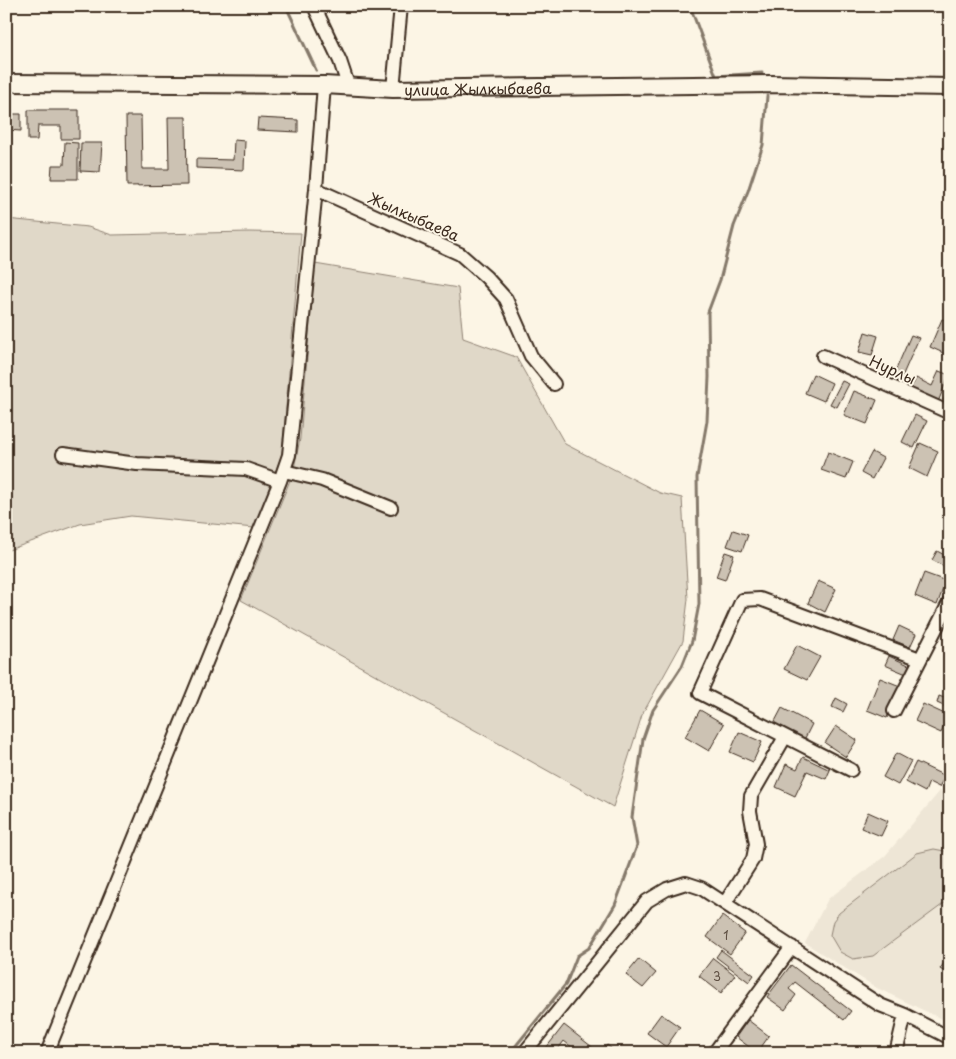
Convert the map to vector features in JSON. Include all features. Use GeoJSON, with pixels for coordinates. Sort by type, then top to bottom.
{"type":"FeatureCollection","features":[{"type":"Feature","properties":{"kind":"main road","name":"улица Жылкыбаева"},"geometry":{"type":"LineString","coordinates":[[6,83],[324,86],[393,89],[770,84],[950,87]]}},
{"type":"Feature","properties":{"kind":"street"},"geometry":{"type":"LineString","coordinates":[[314,6],[340,61],[349,88]]}},
{"type":"Feature","properties":{"kind":"street"},"geometry":{"type":"LineString","coordinates":[[393,89],[401,6]]}},
{"type":"Feature","properties":{"kind":"street"},"geometry":{"type":"LineString","coordinates":[[47,1053],[289,455],[316,189],[324,86]]}},
{"type":"Feature","properties":{"kind":"street","name":"Жылкыбаева"},"geometry":{"type":"LineString","coordinates":[[316,189],[460,254],[486,277],[506,299],[531,356],[554,384]]}},
{"type":"Feature","properties":{"kind":"street","name":"Нурлы"},"geometry":{"type":"LineString","coordinates":[[823,356],[950,413]]}},
{"type":"Feature","properties":{"kind":"street"},"geometry":{"type":"LineString","coordinates":[[63,454],[137,464],[246,469],[282,476],[322,480],[391,508]]}},
{"type":"Feature","properties":{"kind":"street"},"geometry":{"type":"LineString","coordinates":[[851,770],[700,693],[742,600],[760,599],[920,659]]}},
{"type":"Feature","properties":{"kind":"street"},"geometry":{"type":"LineString","coordinates":[[894,711],[950,601]]}},
{"type":"Feature","properties":{"kind":"street"},"geometry":{"type":"LineString","coordinates":[[725,903],[753,859],[756,844],[750,811],[751,796],[785,737]]}},
{"type":"Feature","properties":{"kind":"street"},"geometry":{"type":"LineString","coordinates":[[524,1053],[647,901],[668,889],[686,883],[701,888],[725,903],[880,1005],[905,1014],[950,1038]]}},
{"type":"Feature","properties":{"kind":"street"},"geometry":{"type":"LineString","coordinates":[[714,1053],[792,948]]}},
{"type":"Feature","properties":{"kind":"street"},"geometry":{"type":"LineString","coordinates":[[896,1053],[905,1014]]}},
{"type":"Feature","properties":{"kind":"shaded area"},"geometry":{"type":"Polygon","coordinates":[[[6,219],[88,227],[112,235],[249,232],[301,233],[282,454],[254,528],[131,516],[80,524],[6,551],[6,219]]]}},
{"type":"Feature","properties":{"kind":"shaded area"},"geometry":{"type":"Polygon","coordinates":[[[315,264],[458,288],[463,338],[516,357],[565,444],[660,493],[682,498],[688,599],[683,641],[642,715],[613,807],[241,600],[293,473],[300,439],[315,264]]]}},
{"type":"Feature","properties":{"kind":"shaded area"},"geometry":{"type":"Polygon","coordinates":[[[940,791],[950,796],[950,1023],[877,988],[805,943],[828,899],[885,856],[940,791]]]}},
{"type":"Feature","properties":{"kind":"shaded area"},"geometry":{"type":"Polygon","coordinates":[[[934,849],[950,852],[950,899],[873,956],[853,959],[840,952],[830,935],[833,921],[839,913],[917,853],[934,849]]]}},
{"type":"Feature","properties":{"kind":"building"},"geometry":{"type":"Polygon","coordinates":[[[28,110],[79,110],[79,139],[61,139],[61,126],[38,126],[37,140],[28,140],[28,110]]]}},
{"type":"Feature","properties":{"kind":"building"},"geometry":{"type":"Polygon","coordinates":[[[6,114],[21,114],[21,131],[6,130],[6,114]]]}},
{"type":"Feature","properties":{"kind":"building"},"geometry":{"type":"Polygon","coordinates":[[[126,116],[141,116],[142,169],[169,169],[168,117],[186,117],[187,185],[127,186],[126,116]]]}},
{"type":"Feature","properties":{"kind":"building"},"geometry":{"type":"Polygon","coordinates":[[[258,118],[298,120],[298,132],[257,130],[258,118]]]}},
{"type":"Feature","properties":{"kind":"building"},"geometry":{"type":"Polygon","coordinates":[[[234,140],[245,141],[244,170],[196,168],[196,159],[233,160],[234,140]]]}},
{"type":"Feature","properties":{"kind":"building"},"geometry":{"type":"Polygon","coordinates":[[[65,142],[78,143],[78,179],[51,179],[52,165],[64,165],[65,142]]]}},
{"type":"Feature","properties":{"kind":"building"},"geometry":{"type":"Polygon","coordinates":[[[81,143],[102,143],[100,172],[80,171],[81,143]]]}},
{"type":"Feature","properties":{"kind":"building"},"geometry":{"type":"Polygon","coordinates":[[[942,319],[950,322],[950,356],[930,347],[942,319]]]}},
{"type":"Feature","properties":{"kind":"building"},"geometry":{"type":"Polygon","coordinates":[[[865,332],[878,336],[872,355],[859,352],[865,332]]]}},
{"type":"Feature","properties":{"kind":"building"},"geometry":{"type":"Polygon","coordinates":[[[911,335],[919,338],[901,379],[913,384],[916,378],[932,386],[939,371],[949,375],[938,402],[891,381],[911,335]]]}},
{"type":"Feature","properties":{"kind":"building"},"geometry":{"type":"Polygon","coordinates":[[[813,374],[832,383],[824,401],[805,393],[813,374]]]}},
{"type":"Feature","properties":{"kind":"building"},"geometry":{"type":"Polygon","coordinates":[[[842,381],[849,384],[837,407],[830,404],[842,381]]]}},
{"type":"Feature","properties":{"kind":"building"},"geometry":{"type":"Polygon","coordinates":[[[950,386],[950,403],[943,400],[950,386]]]}},
{"type":"Feature","properties":{"kind":"building"},"geometry":{"type":"Polygon","coordinates":[[[854,391],[877,400],[867,424],[844,415],[854,391]]]}},
{"type":"Feature","properties":{"kind":"building"},"geometry":{"type":"Polygon","coordinates":[[[915,415],[927,421],[914,448],[902,442],[915,415]]]}},
{"type":"Feature","properties":{"kind":"building"},"geometry":{"type":"Polygon","coordinates":[[[920,443],[938,451],[927,477],[909,468],[920,443]]]}},
{"type":"Feature","properties":{"kind":"building"},"geometry":{"type":"Polygon","coordinates":[[[828,452],[853,462],[846,479],[821,470],[828,452]]]}},
{"type":"Feature","properties":{"kind":"building"},"geometry":{"type":"Polygon","coordinates":[[[872,452],[883,458],[872,479],[861,473],[872,452]]]}},
{"type":"Feature","properties":{"kind":"building"},"geometry":{"type":"Polygon","coordinates":[[[733,530],[748,535],[742,551],[727,546],[733,530]]]}},
{"type":"Feature","properties":{"kind":"building"},"geometry":{"type":"Polygon","coordinates":[[[937,551],[950,558],[947,568],[932,560],[937,551]]]}},
{"type":"Feature","properties":{"kind":"building"},"geometry":{"type":"Polygon","coordinates":[[[725,552],[734,555],[725,580],[716,577],[725,552]]]}},
{"type":"Feature","properties":{"kind":"building"},"geometry":{"type":"Polygon","coordinates":[[[924,573],[946,581],[937,605],[915,596],[924,573]]]}},
{"type":"Feature","properties":{"kind":"building"},"geometry":{"type":"Polygon","coordinates":[[[818,581],[836,589],[825,612],[808,603],[818,581]]]}},
{"type":"Feature","properties":{"kind":"building"},"geometry":{"type":"Polygon","coordinates":[[[899,626],[916,634],[910,647],[893,640],[899,626]]]}},
{"type":"Feature","properties":{"kind":"building"},"geometry":{"type":"Polygon","coordinates":[[[797,645],[820,657],[807,680],[784,669],[797,645]]]}},
{"type":"Feature","properties":{"kind":"building"},"geometry":{"type":"Polygon","coordinates":[[[889,656],[915,668],[911,676],[885,665],[889,656]]]}},
{"type":"Feature","properties":{"kind":"building"},"geometry":{"type":"Polygon","coordinates":[[[880,678],[900,686],[887,718],[867,710],[880,678]]]}},
{"type":"Feature","properties":{"kind":"building"},"geometry":{"type":"Polygon","coordinates":[[[939,696],[950,700],[950,709],[937,703],[939,696]]]}},
{"type":"Feature","properties":{"kind":"building"},"geometry":{"type":"Polygon","coordinates":[[[836,698],[847,704],[843,712],[832,707],[836,698]]]}},
{"type":"Feature","properties":{"kind":"building"},"geometry":{"type":"Polygon","coordinates":[[[923,704],[949,716],[941,733],[915,721],[923,704]]]}},
{"type":"Feature","properties":{"kind":"building"},"geometry":{"type":"Polygon","coordinates":[[[782,708],[812,724],[804,740],[773,725],[782,708]]]}},
{"type":"Feature","properties":{"kind":"building"},"geometry":{"type":"Polygon","coordinates":[[[700,710],[724,724],[709,751],[685,737],[700,710]]]}},
{"type":"Feature","properties":{"kind":"building"},"geometry":{"type":"Polygon","coordinates":[[[836,726],[857,740],[846,757],[825,743],[836,726]]]}},
{"type":"Feature","properties":{"kind":"building"},"geometry":{"type":"Polygon","coordinates":[[[739,732],[762,742],[753,762],[730,752],[739,732]]]}},
{"type":"Feature","properties":{"kind":"building"},"geometry":{"type":"Polygon","coordinates":[[[896,753],[911,761],[898,785],[883,777],[896,753]]]}},
{"type":"Feature","properties":{"kind":"building"},"geometry":{"type":"Polygon","coordinates":[[[803,757],[830,770],[826,779],[807,771],[795,796],[776,787],[786,764],[797,769],[803,757]]]}},
{"type":"Feature","properties":{"kind":"building"},"geometry":{"type":"Polygon","coordinates":[[[916,762],[945,776],[939,787],[929,782],[925,792],[906,782],[916,762]]]}},
{"type":"Feature","properties":{"kind":"building"},"geometry":{"type":"Polygon","coordinates":[[[868,812],[888,821],[881,836],[861,828],[868,812]]]}},
{"type":"Feature","properties":{"kind":"building"},"geometry":{"type":"Polygon","coordinates":[[[722,916],[745,933],[730,954],[707,937],[722,916]]]}},
{"type":"Feature","properties":{"kind":"building"},"geometry":{"type":"Polygon","coordinates":[[[721,950],[754,975],[749,982],[716,957],[721,950]]]}},
{"type":"Feature","properties":{"kind":"building"},"geometry":{"type":"Polygon","coordinates":[[[950,954],[950,975],[940,969],[950,954]]]}},
{"type":"Feature","properties":{"kind":"building"},"geometry":{"type":"Polygon","coordinates":[[[713,958],[735,975],[721,993],[699,976],[713,958]]]}},
{"type":"Feature","properties":{"kind":"building"},"geometry":{"type":"Polygon","coordinates":[[[639,959],[656,973],[643,988],[626,975],[639,959]]]}},
{"type":"Feature","properties":{"kind":"building"},"geometry":{"type":"Polygon","coordinates":[[[791,965],[851,1011],[844,1020],[795,982],[789,989],[796,995],[785,1010],[767,997],[791,965]]]}},
{"type":"Feature","properties":{"kind":"building"},"geometry":{"type":"Polygon","coordinates":[[[661,1014],[680,1027],[666,1047],[647,1033],[661,1014]]]}},
{"type":"Feature","properties":{"kind":"building"},"geometry":{"type":"Polygon","coordinates":[[[748,1020],[769,1036],[757,1053],[736,1037],[748,1020]]]}},
{"type":"Feature","properties":{"kind":"building"},"geometry":{"type":"Polygon","coordinates":[[[564,1025],[596,1050],[594,1053],[579,1053],[564,1041],[555,1053],[542,1053],[564,1025]]]}},
{"type":"Feature","properties":{"kind":"building"},"geometry":{"type":"Polygon","coordinates":[[[607,1045],[617,1053],[603,1053],[607,1045]]]}},
{"type":"Feature","properties":{"kind":"waterway"},"geometry":{"type":"LineString","coordinates":[[286,6],[316,70]]}},
{"type":"Feature","properties":{"kind":"waterway"},"geometry":{"type":"LineString","coordinates":[[690,6],[716,76],[762,73]]}},
{"type":"Feature","properties":{"kind":"waterway"},"geometry":{"type":"LineString","coordinates":[[510,1053],[566,984],[577,956],[589,948],[615,905],[637,846],[632,817],[643,739],[653,710],[682,666],[692,641],[699,604],[697,477],[707,421],[709,377],[708,312],[720,280],[734,226],[763,145],[767,96]]}}]}
